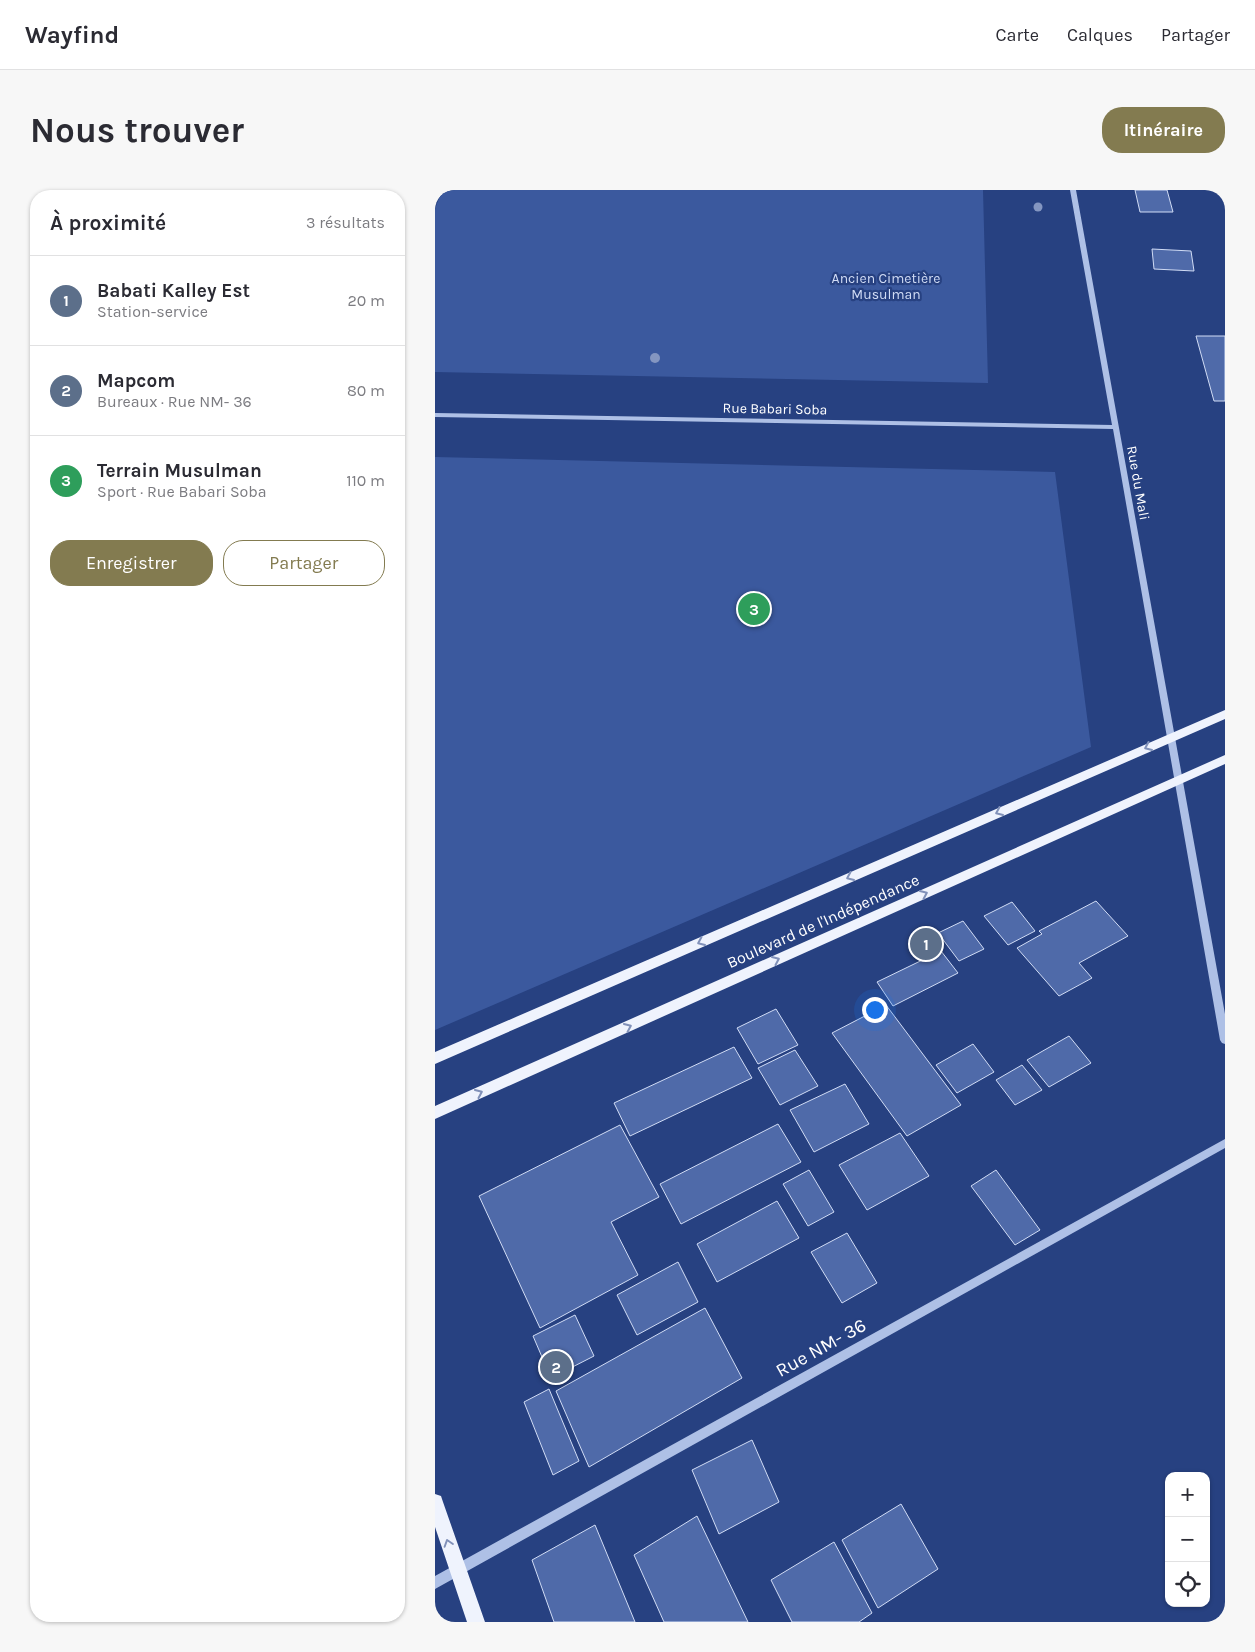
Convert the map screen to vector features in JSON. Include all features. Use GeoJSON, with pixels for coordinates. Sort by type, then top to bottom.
{"type":"FeatureCollection","features":[{"type":"Feature","properties":{"kind":"main road","name":"Boulevard de l'Indépendance"},"geometry":{"type":"LineString","coordinates":[[435,1058],[1225,714]]}},
{"type":"Feature","properties":{"kind":"main road","name":"Boulevard de l'Indépendance"},"geometry":{"type":"LineString","coordinates":[[435,1113],[1225,759]]}},
{"type":"Feature","properties":{"kind":"main road"},"geometry":{"type":"LineString","coordinates":[[435,1502],[476,1622]]}},
{"type":"Feature","properties":{"kind":"street","name":"Rue du Mali"},"geometry":{"type":"LineString","coordinates":[[1073,190],[1225,1040]]}},
{"type":"Feature","properties":{"kind":"street","name":"Rue Babari Soba"},"geometry":{"type":"LineString","coordinates":[[435,415],[1115,427]]}},
{"type":"Feature","properties":{"kind":"street","name":"Rue NM- 36"},"geometry":{"type":"LineString","coordinates":[[435,1583],[1225,1143]]}},
{"type":"Feature","properties":{"kind":"green space","name":"Ancien Cimetière Musulman"},"geometry":{"type":"Polygon","coordinates":[[[442,190],[983,190],[988,383],[435,372],[435,209],[442,190]]]}},
{"type":"Feature","properties":{"kind":"green space"},"geometry":{"type":"Polygon","coordinates":[[[435,457],[1055,472],[1091,747],[435,1030],[435,457]]]}},
{"type":"Feature","properties":{"kind":"building"},"geometry":{"type":"Polygon","coordinates":[[[1135,190],[1167,190],[1173,212],[1140,212],[1135,190]]]}},
{"type":"Feature","properties":{"kind":"building"},"geometry":{"type":"Polygon","coordinates":[[[1152,249],[1191,251],[1194,271],[1154,269],[1152,249]]]}},
{"type":"Feature","properties":{"kind":"building"},"geometry":{"type":"Polygon","coordinates":[[[1196,336],[1225,336],[1225,401],[1214,401],[1196,336]]]}},
{"type":"Feature","properties":{"kind":"building"},"geometry":{"type":"Polygon","coordinates":[[[1096,901],[1128,936],[1079,963],[1092,978],[1059,996],[1017,948],[1042,934],[1039,931],[1096,901]]]}},
{"type":"Feature","properties":{"kind":"building"},"geometry":{"type":"Polygon","coordinates":[[[1012,902],[1035,931],[1008,945],[984,916],[1012,902]]]}},
{"type":"Feature","properties":{"kind":"building"},"geometry":{"type":"Polygon","coordinates":[[[963,921],[984,949],[959,961],[938,933],[963,921]]]}},
{"type":"Feature","properties":{"kind":"building"},"geometry":{"type":"Polygon","coordinates":[[[941,951],[958,973],[893,1006],[877,982],[941,951]]]}},
{"type":"Feature","properties":{"kind":"building"},"geometry":{"type":"Polygon","coordinates":[[[886,1005],[961,1105],[907,1136],[832,1033],[886,1005]]]}},
{"type":"Feature","properties":{"kind":"building"},"geometry":{"type":"Polygon","coordinates":[[[776,1009],[798,1045],[758,1064],[737,1028],[776,1009]]]}},
{"type":"Feature","properties":{"kind":"building"},"geometry":{"type":"Polygon","coordinates":[[[1069,1036],[1091,1063],[1049,1087],[1027,1060],[1069,1036]]]}},
{"type":"Feature","properties":{"kind":"building"},"geometry":{"type":"Polygon","coordinates":[[[973,1044],[994,1072],[957,1093],[936,1065],[973,1044]]]}},
{"type":"Feature","properties":{"kind":"building"},"geometry":{"type":"Polygon","coordinates":[[[734,1047],[752,1078],[630,1136],[614,1103],[734,1047]]]}},
{"type":"Feature","properties":{"kind":"building"},"geometry":{"type":"Polygon","coordinates":[[[795,1050],[818,1086],[780,1105],[758,1068],[795,1050]]]}},
{"type":"Feature","properties":{"kind":"building"},"geometry":{"type":"Polygon","coordinates":[[[1022,1065],[1042,1090],[1015,1105],[996,1080],[1022,1065]]]}},
{"type":"Feature","properties":{"kind":"building"},"geometry":{"type":"Polygon","coordinates":[[[845,1084],[869,1124],[814,1152],[790,1110],[845,1084]]]}},
{"type":"Feature","properties":{"kind":"building"},"geometry":{"type":"Polygon","coordinates":[[[778,1124],[801,1162],[681,1224],[660,1184],[778,1124]]]}},
{"type":"Feature","properties":{"kind":"building"},"geometry":{"type":"Polygon","coordinates":[[[620,1125],[659,1197],[611,1222],[638,1275],[540,1328],[479,1196],[620,1125]]]}},
{"type":"Feature","properties":{"kind":"building"},"geometry":{"type":"Polygon","coordinates":[[[900,1133],[929,1176],[867,1210],[839,1165],[900,1133]]]}},
{"type":"Feature","properties":{"kind":"building"},"geometry":{"type":"Polygon","coordinates":[[[809,1170],[834,1212],[808,1226],[783,1184],[809,1170]]]}},
{"type":"Feature","properties":{"kind":"building"},"geometry":{"type":"Polygon","coordinates":[[[996,1170],[1040,1230],[1015,1245],[971,1186],[996,1170]]]}},
{"type":"Feature","properties":{"kind":"building"},"geometry":{"type":"Polygon","coordinates":[[[777,1201],[799,1238],[717,1282],[697,1244],[777,1201]]]}},
{"type":"Feature","properties":{"kind":"building"},"geometry":{"type":"Polygon","coordinates":[[[847,1233],[877,1283],[842,1303],[811,1252],[847,1233]]]}},
{"type":"Feature","properties":{"kind":"building"},"geometry":{"type":"Polygon","coordinates":[[[678,1262],[698,1302],[637,1335],[617,1295],[678,1262]]]}},
{"type":"Feature","properties":{"kind":"building"},"geometry":{"type":"Polygon","coordinates":[[[705,1308],[742,1378],[589,1467],[556,1391],[705,1308]]]}},
{"type":"Feature","properties":{"kind":"building"},"geometry":{"type":"Polygon","coordinates":[[[575,1315],[594,1356],[551,1378],[533,1336],[575,1315]]]}},
{"type":"Feature","properties":{"kind":"building"},"geometry":{"type":"Polygon","coordinates":[[[549,1389],[579,1461],[553,1475],[524,1402],[549,1389]]]}},
{"type":"Feature","properties":{"kind":"building"},"geometry":{"type":"Polygon","coordinates":[[[752,1440],[779,1502],[719,1534],[692,1470],[752,1440]]]}},
{"type":"Feature","properties":{"kind":"building"},"geometry":{"type":"Polygon","coordinates":[[[901,1504],[938,1569],[878,1608],[842,1540],[901,1504]]]}},
{"type":"Feature","properties":{"kind":"building"},"geometry":{"type":"Polygon","coordinates":[[[697,1516],[748,1622],[664,1622],[634,1555],[697,1516]]]}},
{"type":"Feature","properties":{"kind":"building"},"geometry":{"type":"Polygon","coordinates":[[[595,1525],[635,1622],[554,1622],[532,1560],[595,1525]]]}},
{"type":"Feature","properties":{"kind":"building"},"geometry":{"type":"Polygon","coordinates":[[[834,1542],[872,1613],[859,1622],[792,1622],[771,1580],[834,1542]]]}},
{"type":"Feature","properties":{"kind":"place","name":"Terrain Musulman"},"geometry":{"type":"Point","coordinates":[754,609]}},
{"type":"Feature","properties":{"kind":"place","name":"Babati Kalley Est"},"geometry":{"type":"Point","coordinates":[926,944]}},
{"type":"Feature","properties":{"kind":"place","name":"Mapcom"},"geometry":{"type":"Point","coordinates":[556,1367]}}]}
